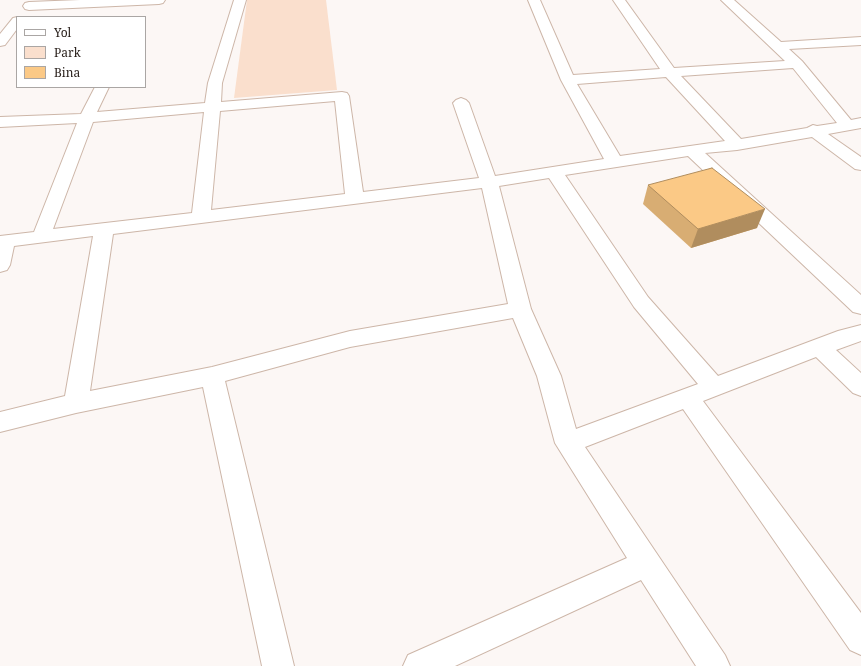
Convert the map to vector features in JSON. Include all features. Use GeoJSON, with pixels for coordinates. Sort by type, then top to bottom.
{"type":"FeatureCollection","features":[{"type":"Feature","properties":{"kind":"street"},"geometry":{"type":"LineString","coordinates":[[21,16],[31,3],[141,4],[159,0]]}},
{"type":"Feature","properties":{"kind":"street"},"geometry":{"type":"LineString","coordinates":[[201,217],[215,83],[240,0]]}},
{"type":"Feature","properties":{"kind":"street"},"geometry":{"type":"LineString","coordinates":[[534,0],[568,80],[615,163]]}},
{"type":"Feature","properties":{"kind":"street"},"geometry":{"type":"LineString","coordinates":[[619,0],[669,72],[737,145]]}},
{"type":"Feature","properties":{"kind":"street"},"geometry":{"type":"LineString","coordinates":[[726,0],[797,64],[854,124]]}},
{"type":"Feature","properties":{"kind":"street"},"geometry":{"type":"LineString","coordinates":[[0,42],[16,22]]}},
{"type":"Feature","properties":{"kind":"street"},"geometry":{"type":"LineString","coordinates":[[777,46],[861,41]]}},
{"type":"Feature","properties":{"kind":"street"},"geometry":{"type":"LineString","coordinates":[[568,80],[797,64]]}},
{"type":"Feature","properties":{"kind":"street"},"geometry":{"type":"LineString","coordinates":[[41,237],[87,118],[102,88]]}},
{"type":"Feature","properties":{"kind":"street"},"geometry":{"type":"LineString","coordinates":[[0,122],[87,118],[342,96],[355,199]]}},
{"type":"Feature","properties":{"kind":"street"},"geometry":{"type":"LineString","coordinates":[[461,103],[489,182],[520,309],[549,376],[568,443],[714,666]]}},
{"type":"Feature","properties":{"kind":"street"},"geometry":{"type":"LineString","coordinates":[[0,265],[3,242],[489,182],[692,150],[737,145],[813,130],[854,124]]}},
{"type":"Feature","properties":{"kind":"street"},"geometry":{"type":"LineString","coordinates":[[813,130],[861,166]]}},
{"type":"Feature","properties":{"kind":"street"},"geometry":{"type":"LineString","coordinates":[[692,150],[861,307]]}},
{"type":"Feature","properties":{"kind":"street"},"geometry":{"type":"LineString","coordinates":[[554,172],[641,302],[714,387]]}},
{"type":"Feature","properties":{"kind":"street"},"geometry":{"type":"LineString","coordinates":[[76,403],[104,229]]}},
{"type":"Feature","properties":{"kind":"street"},"geometry":{"type":"LineString","coordinates":[[0,422],[76,403],[212,376],[350,339],[520,309]]}},
{"type":"Feature","properties":{"kind":"street"},"geometry":{"type":"LineString","coordinates":[[568,443],[819,347],[861,333]]}},
{"type":"Feature","properties":{"kind":"street"},"geometry":{"type":"LineString","coordinates":[[819,347],[861,387]]}},
{"type":"Feature","properties":{"kind":"street"},"geometry":{"type":"LineString","coordinates":[[212,376],[278,666]]}},
{"type":"Feature","properties":{"kind":"street"},"geometry":{"type":"LineString","coordinates":[[687,397],[861,639]]}},
{"type":"Feature","properties":{"kind":"street"},"geometry":{"type":"LineString","coordinates":[[419,666],[647,563]]}},
{"type":"Feature","properties":{"kind":"green space"},"geometry":{"type":"Polygon","coordinates":[[[247,0],[326,0],[337,90],[234,98],[247,0]]]}},
{"type":"Feature","properties":{"kind":"building"},"geometry":{"type":"Polygon","coordinates":[[[712,168],[765,209],[698,229],[648,185],[712,168]]]}}]}
